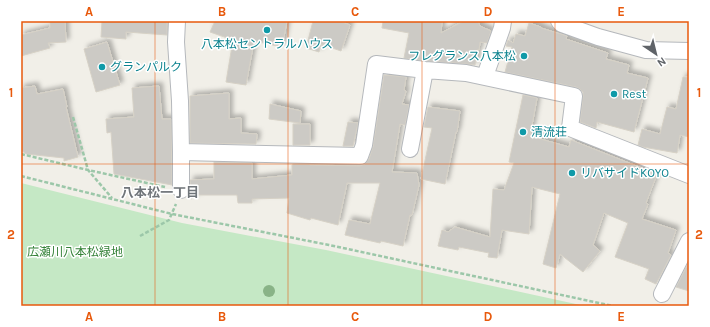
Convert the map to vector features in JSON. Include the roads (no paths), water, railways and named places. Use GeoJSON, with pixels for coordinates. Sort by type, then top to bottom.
{"type":"FeatureCollection","features":[{"type":"Feature","properties":{"kind":"street"},"geometry":{"type":"LineString","coordinates":[[177,21],[176,42],[182,152],[181,190]]}},
{"type":"Feature","properties":{"kind":"street"},"geometry":{"type":"LineString","coordinates":[[485,76],[502,28],[503,21]]}},
{"type":"Feature","properties":{"kind":"street"},"geometry":{"type":"LineString","coordinates":[[559,21],[562,24],[598,37],[646,50],[689,51]]}},
{"type":"Feature","properties":{"kind":"street"},"geometry":{"type":"LineString","coordinates":[[182,152],[360,156],[364,145],[376,64],[425,70],[466,72],[574,96],[570,128],[689,175]]}},
{"type":"Feature","properties":{"kind":"street"},"geometry":{"type":"LineString","coordinates":[[410,149],[425,70]]}},
{"type":"Feature","properties":{"kind":"street"},"geometry":{"type":"LineString","coordinates":[[662,294],[688,243]]}},
{"type":"Feature","properties":{"kind":"place","name":"八本松セントラルハウス"},"geometry":{"type":"Point","coordinates":[267,30]}},
{"type":"Feature","properties":{"kind":"place","name":"フレグランス八本松"},"geometry":{"type":"Point","coordinates":[524,56]}},
{"type":"Feature","properties":{"kind":"place","name":"グランパルク"},"geometry":{"type":"Point","coordinates":[102,67]}},
{"type":"Feature","properties":{"kind":"place","name":"Rest"},"geometry":{"type":"Point","coordinates":[614,94]}},
{"type":"Feature","properties":{"kind":"place","name":"清流荘"},"geometry":{"type":"Point","coordinates":[523,132]}},
{"type":"Feature","properties":{"kind":"place","name":"リバサイドKOYO"},"geometry":{"type":"Point","coordinates":[572,173]}},
{"type":"Feature","properties":{"kind":"district","name":"八本松一丁目"},"geometry":{"type":"Point","coordinates":[160,192]}},
{"type":"Feature","properties":{"kind":"park label","name":"広瀬川八本松緑地"},"geometry":{"type":"Point","coordinates":[75,252]}}]}
